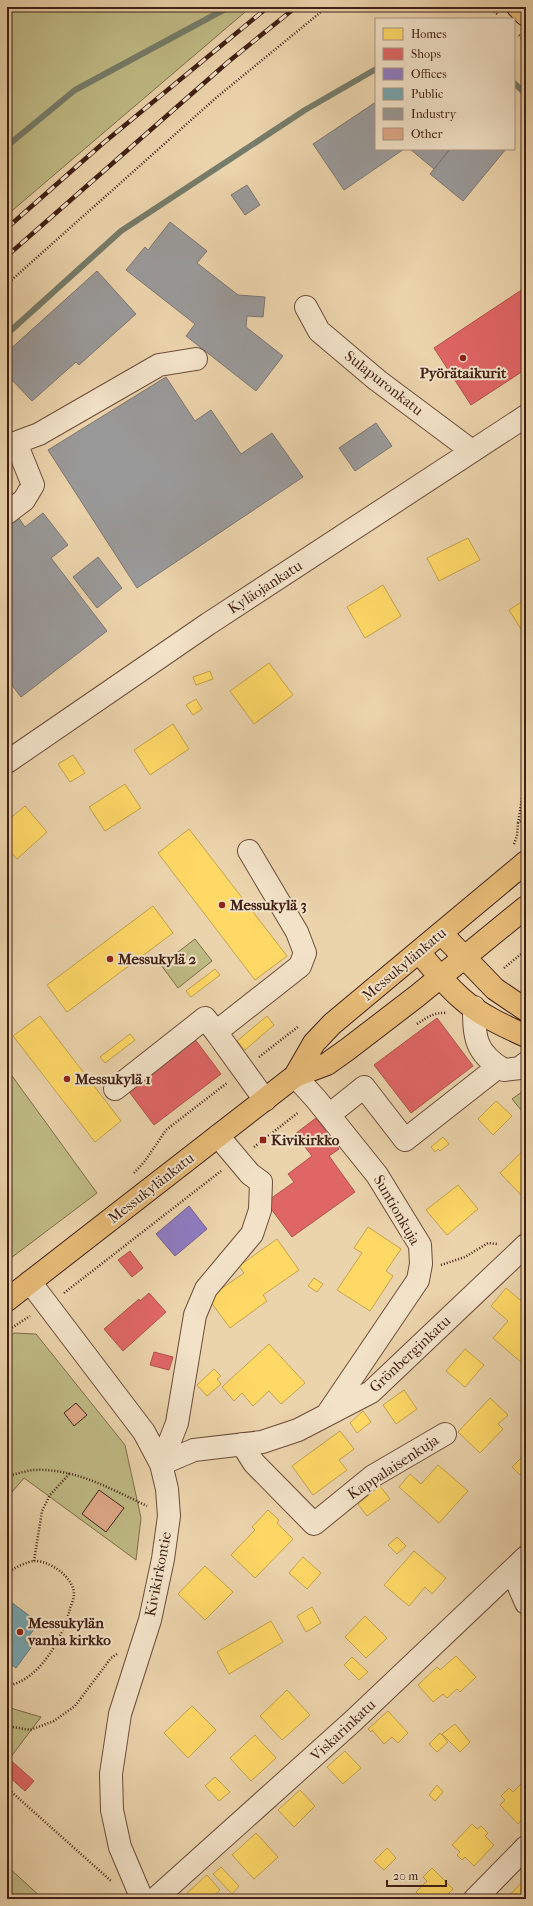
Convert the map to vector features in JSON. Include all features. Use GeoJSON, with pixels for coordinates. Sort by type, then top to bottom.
{"type":"FeatureCollection","features":[{"type":"Feature","properties":{"kind":"main road"},"geometry":{"type":"LineString","coordinates":[[518,7],[526,15]]}},
{"type":"Feature","properties":{"kind":"main road","name":"Messukylänkatu"},"geometry":{"type":"LineString","coordinates":[[295,1076],[314,1043],[332,1024],[526,862]]}},
{"type":"Feature","properties":{"kind":"main road","name":"Messukylänkatu"},"geometry":{"type":"LineString","coordinates":[[7,1300],[295,1076],[327,1064],[440,977],[526,907]]}},
{"type":"Feature","properties":{"kind":"main road"},"geometry":{"type":"LineString","coordinates":[[441,933],[463,958],[495,989],[526,1010]]}},
{"type":"Feature","properties":{"kind":"main road"},"geometry":{"type":"LineString","coordinates":[[419,952],[440,977],[463,1000],[513,1030],[526,1036]]}},
{"type":"Feature","properties":{"kind":"street","name":"Sulapuronkatu"},"geometry":{"type":"LineString","coordinates":[[306,306],[319,331],[377,380],[472,451]]}},
{"type":"Feature","properties":{"kind":"street"},"geometry":{"type":"LineString","coordinates":[[7,513],[24,500],[33,485],[12,444],[39,434],[159,365],[196,359]]}},
{"type":"Feature","properties":{"kind":"street","name":"Kyläojankatu"},"geometry":{"type":"LineString","coordinates":[[9,757],[208,624],[526,416]]}},
{"type":"Feature","properties":{"kind":"street"},"geometry":{"type":"LineString","coordinates":[[216,1032],[300,966],[305,953],[297,932],[249,851]]}},
{"type":"Feature","properties":{"kind":"street"},"geometry":{"type":"LineString","coordinates":[[474,1007],[474,1035],[476,1041],[494,1062],[504,1070],[520,1068],[526,1063]]}},
{"type":"Feature","properties":{"kind":"street"},"geometry":{"type":"LineString","coordinates":[[115,1089],[205,1018],[265,1100]]}},
{"type":"Feature","properties":{"kind":"street"},"geometry":{"type":"LineString","coordinates":[[442,1096],[494,1062]]}},
{"type":"Feature","properties":{"kind":"street"},"geometry":{"type":"LineString","coordinates":[[330,1115],[364,1088],[405,1140],[494,1062]]}},
{"type":"Feature","properties":{"kind":"street","name":"Suntionkuja"},"geometry":{"type":"LineString","coordinates":[[295,1076],[330,1115],[377,1175],[420,1245],[421,1264],[418,1280],[326,1416]]}},
{"type":"Feature","properties":{"kind":"street"},"geometry":{"type":"LineString","coordinates":[[161,1464],[177,1423],[194,1315],[206,1289],[252,1234],[260,1210],[261,1182],[250,1174],[218,1136]]}},
{"type":"Feature","properties":{"kind":"street","name":"Grönberginkatu"},"geometry":{"type":"LineString","coordinates":[[161,1464],[194,1450],[262,1442],[298,1430],[371,1392],[526,1245]]}},
{"type":"Feature","properties":{"kind":"street","name":"Kivikirkontie"},"geometry":{"type":"LineString","coordinates":[[30,1282],[144,1432],[161,1464],[167,1490],[169,1516],[163,1559],[150,1620],[120,1714],[111,1774],[112,1810],[120,1847],[142,1899]]}},
{"type":"Feature","properties":{"kind":"street","name":"Kappalaisenkuja"},"geometry":{"type":"LineString","coordinates":[[242,1444],[254,1463],[314,1524],[373,1476],[445,1434]]}},
{"type":"Feature","properties":{"kind":"street","name":"Viskarinkatu"},"geometry":{"type":"LineString","coordinates":[[155,1899],[353,1721],[526,1557]]}},
{"type":"Feature","properties":{"kind":"street"},"geometry":{"type":"LineString","coordinates":[[510,1572],[517,1582],[526,1603]]}},
{"type":"Feature","properties":{"kind":"street"},"geometry":{"type":"LineString","coordinates":[[475,1899],[526,1847]]}},
{"type":"Feature","properties":{"kind":"path"},"geometry":{"type":"LineString","coordinates":[[7,284],[217,97],[327,7]]}},
{"type":"Feature","properties":{"kind":"path"},"geometry":{"type":"LineString","coordinates":[[490,7],[501,18]]}},
{"type":"Feature","properties":{"kind":"path"},"geometry":{"type":"LineString","coordinates":[[508,850],[514,845],[517,836],[526,773]]}},
{"type":"Feature","properties":{"kind":"path"},"geometry":{"type":"LineString","coordinates":[[518,823],[526,818]]}},
{"type":"Feature","properties":{"kind":"path"},"geometry":{"type":"LineString","coordinates":[[499,972],[526,950]]}},
{"type":"Feature","properties":{"kind":"path"},"geometry":{"type":"LineString","coordinates":[[130,1176],[145,1161],[166,1130],[305,1022]]}},
{"type":"Feature","properties":{"kind":"path"},"geometry":{"type":"LineString","coordinates":[[421,1264],[435,1266],[444,1264],[464,1257],[488,1243]]}},
{"type":"Feature","properties":{"kind":"path"},"geometry":{"type":"LineString","coordinates":[[7,1476],[34,1470],[70,1472],[106,1486],[154,1509]]}},
{"type":"Feature","properties":{"kind":"path"},"geometry":{"type":"LineString","coordinates":[[34,1561],[42,1512],[50,1495],[70,1472]]}},
{"type":"Feature","properties":{"kind":"path"},"geometry":{"type":"LineString","coordinates":[[7,1573],[34,1561],[52,1565],[66,1576],[74,1594],[67,1621],[56,1647],[33,1672],[18,1684],[7,1686]]}},
{"type":"Feature","properties":{"kind":"path"},"geometry":{"type":"LineString","coordinates":[[7,1726],[30,1730],[54,1721],[74,1706],[111,1658],[117,1653]]}},
{"type":"Feature","properties":{"kind":"path"},"geometry":{"type":"LineString","coordinates":[[7,1788],[116,1885]]}},
{"type":"Feature","properties":{"kind":"shaded area"},"geometry":{"type":"Polygon","coordinates":[[[7,7],[251,7],[7,215],[7,7]]]}},
{"type":"Feature","properties":{"kind":"shaded area"},"geometry":{"type":"Polygon","coordinates":[[[195,939],[212,961],[178,988],[161,965],[195,939]]]}},
{"type":"Feature","properties":{"kind":"shaded area"},"geometry":{"type":"Polygon","coordinates":[[[7,1069],[97,1193],[7,1261],[7,1069]]]}},
{"type":"Feature","properties":{"kind":"shaded area"},"geometry":{"type":"Polygon","coordinates":[[[526,1089],[526,1116],[512,1099],[526,1089]]]}},
{"type":"Feature","properties":{"kind":"shaded area"},"geometry":{"type":"Polygon","coordinates":[[[14,1333],[36,1334],[125,1445],[141,1518],[136,1560],[24,1478],[7,1498],[7,1339],[14,1333]]]}},
{"type":"Feature","properties":{"kind":"shaded area"},"geometry":{"type":"Polygon","coordinates":[[[7,1707],[41,1717],[7,1762],[7,1707]]]}},
{"type":"Feature","properties":{"kind":"shaded area"},"geometry":{"type":"Polygon","coordinates":[[[7,1866],[43,1899],[7,1899],[7,1866]]]}},
{"type":"Feature","properties":{"kind":"building: Homes"},"geometry":{"type":"Polygon","coordinates":[[[468,538],[480,560],[439,581],[427,558],[468,538]]]}},
{"type":"Feature","properties":{"kind":"building: Homes"},"geometry":{"type":"Polygon","coordinates":[[[383,585],[401,616],[365,638],[347,607],[383,585]]]}},
{"type":"Feature","properties":{"kind":"building: Homes"},"geometry":{"type":"Polygon","coordinates":[[[526,599],[526,637],[509,610],[526,599]]]}},
{"type":"Feature","properties":{"kind":"building: Homes"},"geometry":{"type":"Polygon","coordinates":[[[269,663],[293,695],[254,724],[230,691],[269,663]]]}},
{"type":"Feature","properties":{"kind":"building: Homes"},"geometry":{"type":"Polygon","coordinates":[[[210,671],[213,679],[196,685],[193,677],[210,671]]]}},
{"type":"Feature","properties":{"kind":"building: Homes"},"geometry":{"type":"Polygon","coordinates":[[[196,699],[202,709],[193,715],[186,705],[196,699]]]}},
{"type":"Feature","properties":{"kind":"building: Homes"},"geometry":{"type":"Polygon","coordinates":[[[173,724],[189,749],[150,775],[134,750],[173,724]]]}},
{"type":"Feature","properties":{"kind":"building: Homes"},"geometry":{"type":"Polygon","coordinates":[[[73,755],[85,773],[70,782],[58,764],[73,755]]]}},
{"type":"Feature","properties":{"kind":"building: Homes"},"geometry":{"type":"Polygon","coordinates":[[[125,784],[141,808],[105,831],[89,807],[125,784]]]}},
{"type":"Feature","properties":{"kind":"building: Homes"},"geometry":{"type":"Polygon","coordinates":[[[25,806],[47,832],[17,859],[7,848],[7,821],[25,806]]]}},
{"type":"Feature","properties":{"kind":"building: Homes","name":"Messukylä 3"},"geometry":{"type":"Polygon","coordinates":[[[189,829],[287,956],[255,980],[158,853],[189,829]]]}},
{"type":"Feature","properties":{"kind":"building: Homes","name":"Messukylä 2"},"geometry":{"type":"Polygon","coordinates":[[[153,906],[173,933],[67,1012],[47,985],[153,906]]]}},
{"type":"Feature","properties":{"kind":"building: Homes"},"geometry":{"type":"Polygon","coordinates":[[[215,969],[220,975],[191,997],[186,991],[215,969]]]}},
{"type":"Feature","properties":{"kind":"building: Homes","name":"Messukylä 1"},"geometry":{"type":"Polygon","coordinates":[[[40,1016],[121,1121],[95,1142],[13,1036],[40,1016]]]}},
{"type":"Feature","properties":{"kind":"building: Homes"},"geometry":{"type":"Polygon","coordinates":[[[267,1016],[274,1025],[245,1050],[237,1041],[267,1016]]]}},
{"type":"Feature","properties":{"kind":"building: Homes"},"geometry":{"type":"Polygon","coordinates":[[[130,1034],[135,1040],[105,1063],[100,1057],[130,1034]]]}},
{"type":"Feature","properties":{"kind":"building: Homes"},"geometry":{"type":"Polygon","coordinates":[[[496,1101],[512,1116],[493,1135],[478,1119],[496,1101]]]}},
{"type":"Feature","properties":{"kind":"building: Homes"},"geometry":{"type":"Polygon","coordinates":[[[443,1137],[449,1144],[440,1151],[438,1149],[435,1152],[431,1147],[443,1137]]]}},
{"type":"Feature","properties":{"kind":"building: Homes"},"geometry":{"type":"Polygon","coordinates":[[[526,1148],[526,1190],[521,1195],[500,1173],[526,1148]]]}},
{"type":"Feature","properties":{"kind":"building: Homes"},"geometry":{"type":"Polygon","coordinates":[[[458,1185],[478,1209],[447,1235],[426,1210],[458,1185]]]}},
{"type":"Feature","properties":{"kind":"building: Homes"},"geometry":{"type":"Polygon","coordinates":[[[368,1227],[401,1249],[386,1271],[393,1276],[370,1311],[337,1290],[362,1253],[354,1248],[368,1227]]]}},
{"type":"Feature","properties":{"kind":"building: Homes"},"geometry":{"type":"Polygon","coordinates":[[[277,1239],[299,1270],[263,1295],[267,1301],[230,1328],[208,1298],[244,1273],[239,1266],[277,1239]]]}},
{"type":"Feature","properties":{"kind":"building: Homes"},"geometry":{"type":"Polygon","coordinates":[[[314,1278],[323,1284],[317,1292],[308,1286],[314,1278]]]}},
{"type":"Feature","properties":{"kind":"building: Homes"},"geometry":{"type":"Polygon","coordinates":[[[506,1288],[526,1305],[526,1359],[522,1363],[493,1338],[508,1321],[491,1306],[506,1288]]]}},
{"type":"Feature","properties":{"kind":"building: Homes"},"geometry":{"type":"Polygon","coordinates":[[[269,1344],[305,1383],[281,1404],[269,1391],[253,1406],[242,1393],[234,1401],[222,1387],[269,1344]]]}},
{"type":"Feature","properties":{"kind":"building: Homes"},"geometry":{"type":"Polygon","coordinates":[[[465,1349],[484,1365],[465,1387],[446,1371],[465,1349]]]}},
{"type":"Feature","properties":{"kind":"building: Homes"},"geometry":{"type":"Polygon","coordinates":[[[214,1369],[221,1376],[217,1379],[221,1384],[207,1396],[197,1385],[214,1369]]]}},
{"type":"Feature","properties":{"kind":"building: Homes"},"geometry":{"type":"Polygon","coordinates":[[[404,1390],[417,1409],[396,1424],[383,1405],[404,1390]]]}},
{"type":"Feature","properties":{"kind":"building: Homes"},"geometry":{"type":"Polygon","coordinates":[[[490,1398],[508,1415],[498,1424],[503,1429],[480,1453],[458,1432],[490,1398]]]}},
{"type":"Feature","properties":{"kind":"building: Homes"},"geometry":{"type":"Polygon","coordinates":[[[363,1411],[371,1422],[357,1433],[350,1423],[363,1411]]]}},
{"type":"Feature","properties":{"kind":"building: Homes"},"geometry":{"type":"Polygon","coordinates":[[[340,1431],[354,1449],[339,1460],[347,1470],[313,1495],[292,1466],[340,1431]]]}},
{"type":"Feature","properties":{"kind":"building: Homes"},"geometry":{"type":"Polygon","coordinates":[[[525,1454],[526,1469],[520,1475],[512,1467],[525,1454]]]}},
{"type":"Feature","properties":{"kind":"building: Homes"},"geometry":{"type":"Polygon","coordinates":[[[438,1465],[468,1491],[439,1523],[399,1487],[410,1474],[421,1484],[438,1465]]]}},
{"type":"Feature","properties":{"kind":"building: Homes"},"geometry":{"type":"Polygon","coordinates":[[[380,1486],[390,1499],[367,1516],[358,1504],[380,1486]]]}},
{"type":"Feature","properties":{"kind":"building: Homes"},"geometry":{"type":"Polygon","coordinates":[[[268,1510],[279,1520],[277,1523],[293,1539],[255,1578],[231,1555],[255,1530],[252,1527],[268,1510]]]}},
{"type":"Feature","properties":{"kind":"building: Homes"},"geometry":{"type":"Polygon","coordinates":[[[397,1537],[406,1546],[397,1554],[388,1545],[397,1537]]]}},
{"type":"Feature","properties":{"kind":"building: Homes"},"geometry":{"type":"Polygon","coordinates":[[[414,1551],[446,1578],[432,1594],[425,1587],[409,1606],[384,1585],[414,1551]]]}},
{"type":"Feature","properties":{"kind":"building: Homes"},"geometry":{"type":"Polygon","coordinates":[[[303,1557],[321,1573],[307,1589],[289,1573],[303,1557]]]}},
{"type":"Feature","properties":{"kind":"building: Homes"},"geometry":{"type":"Polygon","coordinates":[[[205,1566],[233,1592],[205,1620],[178,1594],[205,1566]]]}},
{"type":"Feature","properties":{"kind":"building: Homes"},"geometry":{"type":"Polygon","coordinates":[[[312,1607],[321,1623],[306,1632],[297,1616],[312,1607]]]}},
{"type":"Feature","properties":{"kind":"building: Homes"},"geometry":{"type":"Polygon","coordinates":[[[365,1616],[387,1638],[366,1658],[345,1637],[365,1616]]]}},
{"type":"Feature","properties":{"kind":"building: Homes"},"geometry":{"type":"Polygon","coordinates":[[[271,1621],[283,1642],[229,1674],[217,1652],[271,1621]]]}},
{"type":"Feature","properties":{"kind":"building: Homes"},"geometry":{"type":"Polygon","coordinates":[[[456,1656],[476,1677],[460,1692],[457,1689],[447,1698],[443,1694],[433,1702],[418,1685],[437,1667],[440,1670],[456,1656]]]}},
{"type":"Feature","properties":{"kind":"building: Homes"},"geometry":{"type":"Polygon","coordinates":[[[352,1657],[368,1672],[359,1680],[344,1665],[352,1657]]]}},
{"type":"Feature","properties":{"kind":"building: Homes"},"geometry":{"type":"Polygon","coordinates":[[[287,1690],[310,1715],[282,1740],[260,1716],[287,1690]]]}},
{"type":"Feature","properties":{"kind":"building: Homes"},"geometry":{"type":"Polygon","coordinates":[[[192,1706],[216,1730],[188,1758],[164,1733],[192,1706]]]}},
{"type":"Feature","properties":{"kind":"building: Homes"},"geometry":{"type":"Polygon","coordinates":[[[388,1711],[408,1733],[398,1743],[392,1737],[384,1744],[372,1730],[371,1732],[368,1729],[388,1711]]]}},
{"type":"Feature","properties":{"kind":"building: Homes"},"geometry":{"type":"Polygon","coordinates":[[[455,1724],[470,1742],[460,1752],[442,1734],[455,1724]]]}},
{"type":"Feature","properties":{"kind":"building: Homes"},"geometry":{"type":"Polygon","coordinates":[[[440,1733],[448,1742],[437,1752],[429,1744],[440,1733]]]}},
{"type":"Feature","properties":{"kind":"building: Homes"},"geometry":{"type":"Polygon","coordinates":[[[255,1735],[276,1758],[251,1781],[230,1758],[255,1735]]]}},
{"type":"Feature","properties":{"kind":"building: Homes"},"geometry":{"type":"Polygon","coordinates":[[[345,1751],[361,1768],[343,1784],[327,1767],[345,1751]]]}},
{"type":"Feature","properties":{"kind":"building: Homes"},"geometry":{"type":"Polygon","coordinates":[[[215,1777],[230,1792],[219,1801],[205,1786],[215,1777]]]}},
{"type":"Feature","properties":{"kind":"building: Homes"},"geometry":{"type":"Polygon","coordinates":[[[523,1782],[526,1785],[526,1815],[518,1824],[500,1805],[505,1800],[501,1796],[509,1788],[513,1792],[523,1782]]]}},
{"type":"Feature","properties":{"kind":"building: Homes"},"geometry":{"type":"Polygon","coordinates":[[[437,1785],[443,1792],[435,1801],[429,1795],[437,1785]]]}},
{"type":"Feature","properties":{"kind":"building: Homes"},"geometry":{"type":"Polygon","coordinates":[[[300,1790],[315,1806],[294,1827],[278,1810],[300,1790]]]}},
{"type":"Feature","properties":{"kind":"building: Homes"},"geometry":{"type":"Polygon","coordinates":[[[472,1824],[477,1829],[481,1826],[488,1833],[485,1836],[494,1845],[474,1866],[465,1857],[462,1860],[457,1855],[460,1852],[452,1845],[472,1824]]]}},
{"type":"Feature","properties":{"kind":"building: Homes"},"geometry":{"type":"Polygon","coordinates":[[[256,1833],[278,1857],[254,1879],[232,1855],[256,1833]]]}},
{"type":"Feature","properties":{"kind":"building: Homes"},"geometry":{"type":"Polygon","coordinates":[[[387,1848],[396,1858],[384,1870],[374,1861],[387,1848]]]}},
{"type":"Feature","properties":{"kind":"building: Homes"},"geometry":{"type":"Polygon","coordinates":[[[221,1867],[239,1886],[232,1894],[213,1874],[221,1867]]]}},
{"type":"Feature","properties":{"kind":"building: Homes"},"geometry":{"type":"Polygon","coordinates":[[[432,1868],[453,1889],[443,1899],[423,1899],[416,1892],[427,1881],[423,1877],[432,1868]]]}},
{"type":"Feature","properties":{"kind":"building: Homes"},"geometry":{"type":"Polygon","coordinates":[[[207,1875],[220,1890],[210,1899],[187,1899],[190,1897],[187,1893],[207,1875]]]}},
{"type":"Feature","properties":{"kind":"building: Homes"},"geometry":{"type":"Polygon","coordinates":[[[526,1878],[526,1899],[507,1898],[526,1878]]]}},
{"type":"Feature","properties":{"kind":"building: Shops"},"geometry":{"type":"Polygon","coordinates":[[[526,287],[526,369],[471,405],[434,348],[526,287]]]}},
{"type":"Feature","properties":{"kind":"building: Shops"},"geometry":{"type":"Polygon","coordinates":[[[437,1018],[473,1066],[411,1113],[374,1065],[437,1018]]]}},
{"type":"Feature","properties":{"kind":"building: Shops"},"geometry":{"type":"Polygon","coordinates":[[[194,1038],[221,1074],[154,1125],[127,1089],[194,1038]]]}},
{"type":"Feature","properties":{"kind":"building: Shops"},"geometry":{"type":"Polygon","coordinates":[[[316,1118],[339,1149],[329,1156],[355,1192],[292,1237],[266,1202],[294,1182],[288,1174],[312,1156],[295,1134],[316,1118]]]}},
{"type":"Feature","properties":{"kind":"building: Shops"},"geometry":{"type":"Polygon","coordinates":[[[130,1251],[143,1268],[132,1277],[118,1260],[130,1251]]]}},
{"type":"Feature","properties":{"kind":"building: Shops"},"geometry":{"type":"Polygon","coordinates":[[[149,1293],[166,1312],[123,1351],[104,1329],[139,1299],[140,1301],[149,1293]]]}},
{"type":"Feature","properties":{"kind":"building: Shops"},"geometry":{"type":"Polygon","coordinates":[[[154,1352],[173,1357],[169,1370],[150,1365],[154,1352]]]}},
{"type":"Feature","properties":{"kind":"building: Shops"},"geometry":{"type":"Polygon","coordinates":[[[7,1757],[34,1781],[25,1791],[7,1775],[7,1757]]]}},
{"type":"Feature","properties":{"kind":"building: Offices"},"geometry":{"type":"Polygon","coordinates":[[[189,1206],[207,1229],[175,1256],[156,1234],[189,1206]]]}},
{"type":"Feature","properties":{"kind":"building: Public","name":"Messukylän vanha kirkko"},"geometry":{"type":"Polygon","coordinates":[[[7,1599],[39,1623],[25,1641],[32,1646],[16,1668],[9,1663],[7,1666],[7,1599]]]}},
{"type":"Feature","properties":{"kind":"building: Industry"},"geometry":{"type":"Polygon","coordinates":[[[375,103],[375,150],[403,150],[344,190],[313,144],[375,103]]]}},
{"type":"Feature","properties":{"kind":"building: Industry"},"geometry":{"type":"Polygon","coordinates":[[[411,150],[449,150],[434,169],[411,150]]]}},
{"type":"Feature","properties":{"kind":"building: Industry"},"geometry":{"type":"Polygon","coordinates":[[[449,150],[505,150],[463,201],[430,174],[449,150]]]}},
{"type":"Feature","properties":{"kind":"building: Industry"},"geometry":{"type":"Polygon","coordinates":[[[247,185],[260,205],[245,215],[231,195],[247,185]]]}},
{"type":"Feature","properties":{"kind":"building: Industry"},"geometry":{"type":"Polygon","coordinates":[[[170,222],[207,251],[197,263],[238,295],[265,297],[263,317],[247,316],[246,327],[283,356],[256,391],[186,336],[195,324],[126,270],[145,247],[148,250],[170,222]]]}},
{"type":"Feature","properties":{"kind":"building: Industry"},"geometry":{"type":"Polygon","coordinates":[[[97,271],[136,314],[79,365],[76,362],[32,401],[11,379],[7,383],[7,352],[97,271]]]}},
{"type":"Feature","properties":{"kind":"building: Industry"},"geometry":{"type":"Polygon","coordinates":[[[166,377],[195,421],[211,410],[241,454],[272,433],[303,477],[137,588],[48,450],[166,377]]]}},
{"type":"Feature","properties":{"kind":"building: Industry"},"geometry":{"type":"Polygon","coordinates":[[[376,423],[392,446],[355,471],[339,448],[376,423]]]}},
{"type":"Feature","properties":{"kind":"building: Industry"},"geometry":{"type":"Polygon","coordinates":[[[43,513],[68,545],[51,558],[107,631],[21,697],[7,679],[7,521],[16,514],[25,527],[43,513]]]}},
{"type":"Feature","properties":{"kind":"building: Industry"},"geometry":{"type":"Polygon","coordinates":[[[98,557],[122,588],[97,608],[73,577],[98,557]]]}},
{"type":"Feature","properties":{"kind":"building: Other"},"geometry":{"type":"Polygon","coordinates":[[[76,1403],[87,1415],[74,1426],[64,1413],[76,1403]]]}},
{"type":"Feature","properties":{"kind":"building: Other"},"geometry":{"type":"Polygon","coordinates":[[[99,1490],[124,1508],[106,1532],[82,1514],[99,1490]]]}},
{"type":"Feature","properties":{"kind":"waterway"},"geometry":{"type":"LineString","coordinates":[[7,146],[75,90],[229,7]]}},
{"type":"Feature","properties":{"kind":"waterway"},"geometry":{"type":"LineString","coordinates":[[7,334],[121,231],[305,110],[375,70]]}},
{"type":"Feature","properties":{"kind":"waterway"},"geometry":{"type":"LineString","coordinates":[[515,84],[526,94]]}},
{"type":"Feature","properties":{"kind":"railway"},"geometry":{"type":"LineString","coordinates":[[7,228],[101,145],[268,7]]}},
{"type":"Feature","properties":{"kind":"railway"},"geometry":{"type":"LineString","coordinates":[[7,256],[228,62],[296,7]]}},
{"type":"Feature","properties":{"kind":"place","name":"Pyörätaikurit"},"geometry":{"type":"Point","coordinates":[463,358]}},
{"type":"Feature","properties":{"kind":"place","name":"Messukylä 3"},"geometry":{"type":"Point","coordinates":[222,905]}},
{"type":"Feature","properties":{"kind":"place","name":"Messukylä 2"},"geometry":{"type":"Point","coordinates":[110,959]}},
{"type":"Feature","properties":{"kind":"place","name":"Messukylä 1"},"geometry":{"type":"Point","coordinates":[67,1079]}},
{"type":"Feature","properties":{"kind":"place","name":"Kivikirkko"},"geometry":{"type":"Point","coordinates":[263,1140]}},
{"type":"Feature","properties":{"kind":"place","name":"Messukylän vanha kirkko"},"geometry":{"type":"Point","coordinates":[20,1632]}}]}
